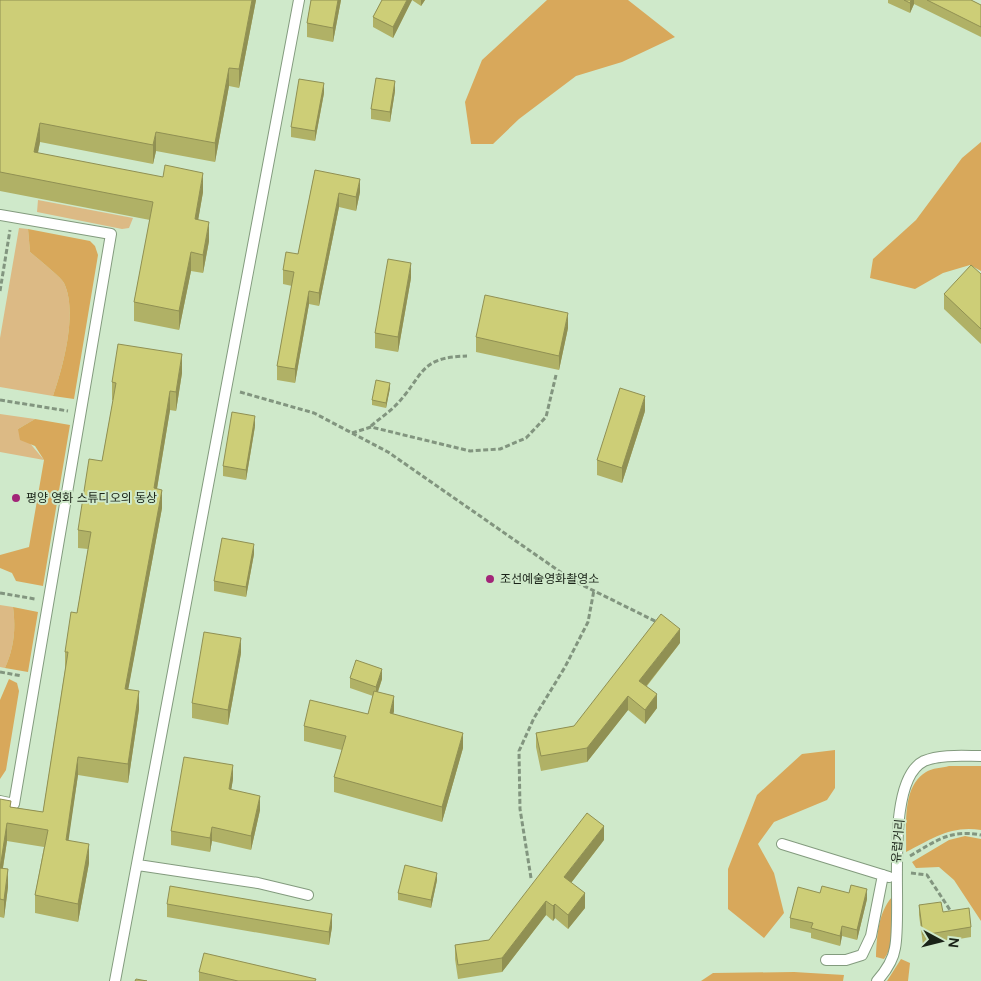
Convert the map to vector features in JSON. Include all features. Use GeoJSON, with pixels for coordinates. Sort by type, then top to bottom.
{"type":"FeatureCollection","features":[{"type":"Feature","properties":{"kind":"lane"},"geometry":{"type":"LineString","coordinates":[[115,981],[225,388],[300,0]]}},
{"type":"Feature","properties":{"kind":"lane"},"geometry":{"type":"LineString","coordinates":[[0,215],[111,234],[14,804],[0,801]]}},
{"type":"Feature","properties":{"kind":"lane","name":"유럽거리"},"geometry":{"type":"LineString","coordinates":[[877,981],[884,974],[895,949],[898,907],[895,878],[902,798],[907,778],[924,762],[957,755],[981,756]]}},
{"type":"Feature","properties":{"kind":"lane"},"geometry":{"type":"LineString","coordinates":[[782,844],[895,878]]}},
{"type":"Feature","properties":{"kind":"lane"},"geometry":{"type":"LineString","coordinates":[[138,865],[258,883],[308,895]]}},
{"type":"Feature","properties":{"kind":"lane"},"geometry":{"type":"LineString","coordinates":[[826,960],[846,960],[862,955],[871,936],[883,875]]}},
{"type":"Feature","properties":{"kind":"path"},"geometry":{"type":"LineString","coordinates":[[0,291],[13,217]]}},
{"type":"Feature","properties":{"kind":"path"},"geometry":{"type":"LineString","coordinates":[[351,433],[370,426],[396,405],[424,366],[446,356],[467,356]]}},
{"type":"Feature","properties":{"kind":"path"},"geometry":{"type":"LineString","coordinates":[[370,426],[470,451],[500,449],[526,438],[546,417],[556,375]]}},
{"type":"Feature","properties":{"kind":"path"},"geometry":{"type":"LineString","coordinates":[[225,388],[314,413],[388,452],[572,580],[668,627]]}},
{"type":"Feature","properties":{"kind":"path"},"geometry":{"type":"LineString","coordinates":[[0,400],[80,414]]}},
{"type":"Feature","properties":{"kind":"path"},"geometry":{"type":"LineString","coordinates":[[531,878],[520,809],[520,751],[534,718],[565,667],[588,622],[594,590]]}},
{"type":"Feature","properties":{"kind":"path"},"geometry":{"type":"LineString","coordinates":[[0,593],[48,602]]}},
{"type":"Feature","properties":{"kind":"path"},"geometry":{"type":"LineString","coordinates":[[0,672],[35,678]]}},
{"type":"Feature","properties":{"kind":"path"},"geometry":{"type":"LineString","coordinates":[[953,913],[927,875],[906,872],[896,865],[946,835],[964,832],[981,835]]}},
{"type":"Feature","properties":{"kind":"shaded area"},"geometry":{"type":"Polygon","coordinates":[[[547,0],[628,0],[675,37],[622,62],[576,76],[519,119],[493,144],[471,144],[465,102],[482,60],[547,0]]]}},
{"type":"Feature","properties":{"kind":"shaded area"},"geometry":{"type":"Polygon","coordinates":[[[981,142],[981,271],[970,265],[943,273],[915,289],[870,278],[873,259],[916,220],[962,158],[981,142]]]}},
{"type":"Feature","properties":{"kind":"shaded area"},"geometry":{"type":"Polygon","coordinates":[[[38,200],[133,218],[129,228],[122,229],[37,212],[38,200]]]}},
{"type":"Feature","properties":{"kind":"shaded area"},"geometry":{"type":"Polygon","coordinates":[[[19,228],[28,229],[30,252],[62,280],[68,295],[70,309],[65,355],[53,396],[0,387],[0,338],[19,228]]]}},
{"type":"Feature","properties":{"kind":"shaded area"},"geometry":{"type":"Polygon","coordinates":[[[28,229],[90,241],[95,246],[98,255],[74,399],[53,396],[65,355],[70,309],[68,295],[62,280],[30,252],[28,229]]]}},
{"type":"Feature","properties":{"kind":"shaded area"},"geometry":{"type":"Polygon","coordinates":[[[0,414],[35,419],[18,429],[44,460],[0,452],[0,414]]]}},
{"type":"Feature","properties":{"kind":"shaded area"},"geometry":{"type":"Polygon","coordinates":[[[35,419],[70,425],[43,586],[16,581],[12,573],[0,568],[0,555],[29,547],[44,460],[35,446],[20,440],[18,429],[35,419]]]}},
{"type":"Feature","properties":{"kind":"shaded area"},"geometry":{"type":"Polygon","coordinates":[[[0,605],[13,607],[14,615],[12,646],[5,668],[0,667],[0,605]]]}},
{"type":"Feature","properties":{"kind":"shaded area"},"geometry":{"type":"Polygon","coordinates":[[[13,607],[38,612],[28,672],[5,668],[14,638],[13,607]]]}},
{"type":"Feature","properties":{"kind":"shaded area"},"geometry":{"type":"Polygon","coordinates":[[[9,679],[17,683],[19,691],[6,770],[0,779],[0,700],[9,679]]]}},
{"type":"Feature","properties":{"kind":"shaded area"},"geometry":{"type":"Polygon","coordinates":[[[835,750],[835,788],[827,800],[774,822],[758,844],[774,873],[784,913],[764,938],[728,909],[728,869],[757,795],[802,754],[835,750]]]}},
{"type":"Feature","properties":{"kind":"shaded area"},"geometry":{"type":"Polygon","coordinates":[[[949,766],[981,766],[981,830],[951,831],[906,852],[907,808],[912,787],[926,772],[949,766]]]}},
{"type":"Feature","properties":{"kind":"shaded area"},"geometry":{"type":"Polygon","coordinates":[[[965,836],[981,839],[981,921],[954,880],[939,867],[916,868],[912,862],[949,840],[965,836]]]}},
{"type":"Feature","properties":{"kind":"shaded area"},"geometry":{"type":"Polygon","coordinates":[[[892,897],[893,937],[884,959],[876,957],[878,933],[881,917],[892,897]]]}},
{"type":"Feature","properties":{"kind":"shaded area"},"geometry":{"type":"Polygon","coordinates":[[[901,959],[910,963],[908,981],[887,981],[901,959]]]}},
{"type":"Feature","properties":{"kind":"shaded area"},"geometry":{"type":"Polygon","coordinates":[[[794,972],[844,975],[843,981],[701,981],[713,973],[794,972]]]}},
{"type":"Feature","properties":{"kind":"building"},"geometry":{"type":"Polygon","coordinates":[[[0,0],[252,0],[239,69],[229,68],[215,143],[156,132],[153,145],[40,123],[34,152],[163,177],[165,165],[203,173],[195,219],[209,222],[203,255],[191,252],[179,311],[134,302],[153,202],[0,172],[0,0]]]}},
{"type":"Feature","properties":{"kind":"building"},"geometry":{"type":"Polygon","coordinates":[[[311,0],[338,0],[333,28],[307,23],[311,0]]]}},
{"type":"Feature","properties":{"kind":"building"},"geometry":{"type":"Polygon","coordinates":[[[382,0],[407,0],[393,27],[373,17],[382,0]]]}},
{"type":"Feature","properties":{"kind":"building"},"geometry":{"type":"Polygon","coordinates":[[[927,0],[971,0],[981,5],[981,27],[927,0]]]}},
{"type":"Feature","properties":{"kind":"building"},"geometry":{"type":"Polygon","coordinates":[[[376,78],[395,81],[390,112],[371,109],[376,78]]]}},
{"type":"Feature","properties":{"kind":"building"},"geometry":{"type":"Polygon","coordinates":[[[299,79],[324,83],[315,131],[291,127],[299,79]]]}},
{"type":"Feature","properties":{"kind":"building"},"geometry":{"type":"Polygon","coordinates":[[[315,170],[360,179],[356,197],[339,193],[319,293],[309,291],[295,369],[277,366],[294,272],[283,270],[286,252],[298,254],[315,170]]]}},
{"type":"Feature","properties":{"kind":"building"},"geometry":{"type":"Polygon","coordinates":[[[388,259],[411,263],[398,337],[375,333],[388,259]]]}},
{"type":"Feature","properties":{"kind":"building"},"geometry":{"type":"Polygon","coordinates":[[[971,265],[981,274],[981,329],[944,294],[971,265]]]}},
{"type":"Feature","properties":{"kind":"building"},"geometry":{"type":"Polygon","coordinates":[[[485,295],[568,313],[559,356],[476,337],[485,295]]]}},
{"type":"Feature","properties":{"kind":"building"},"geometry":{"type":"Polygon","coordinates":[[[118,344],[182,354],[176,392],[170,391],[154,488],[162,490],[125,689],[139,691],[128,764],[78,757],[66,840],[89,844],[78,904],[35,895],[48,830],[7,823],[0,868],[0,799],[11,801],[10,807],[43,812],[68,652],[65,652],[71,612],[77,613],[91,532],[78,530],[89,459],[102,461],[116,383],[112,382],[118,344]]]}},
{"type":"Feature","properties":{"kind":"building"},"geometry":{"type":"Polygon","coordinates":[[[376,380],[390,383],[386,403],[372,400],[376,380]]]}},
{"type":"Feature","properties":{"kind":"building"},"geometry":{"type":"Polygon","coordinates":[[[620,388],[645,396],[622,468],[597,460],[620,388]]]}},
{"type":"Feature","properties":{"kind":"building"},"geometry":{"type":"Polygon","coordinates":[[[232,412],[255,416],[246,470],[223,466],[232,412]]]}},
{"type":"Feature","properties":{"kind":"building"},"geometry":{"type":"Polygon","coordinates":[[[222,538],[254,544],[246,587],[214,581],[222,538]]]}},
{"type":"Feature","properties":{"kind":"building"},"geometry":{"type":"Polygon","coordinates":[[[661,614],[680,629],[639,681],[657,694],[645,710],[628,696],[587,748],[541,756],[536,733],[574,726],[661,614]]]}},
{"type":"Feature","properties":{"kind":"building"},"geometry":{"type":"Polygon","coordinates":[[[204,632],[241,638],[228,710],[192,703],[204,632]]]}},
{"type":"Feature","properties":{"kind":"building"},"geometry":{"type":"Polygon","coordinates":[[[356,660],[382,669],[376,687],[350,678],[356,660]]]}},
{"type":"Feature","properties":{"kind":"building"},"geometry":{"type":"Polygon","coordinates":[[[374,691],[394,696],[390,713],[463,733],[442,807],[334,777],[346,736],[304,726],[310,700],[368,714],[374,691]]]}},
{"type":"Feature","properties":{"kind":"building"},"geometry":{"type":"Polygon","coordinates":[[[184,757],[233,765],[229,789],[260,796],[251,836],[212,827],[210,838],[171,831],[184,757]]]}},
{"type":"Feature","properties":{"kind":"building"},"geometry":{"type":"Polygon","coordinates":[[[587,813],[604,826],[564,877],[585,893],[568,915],[555,904],[553,906],[546,901],[502,958],[458,965],[455,945],[489,940],[587,813]]]}},
{"type":"Feature","properties":{"kind":"building"},"geometry":{"type":"Polygon","coordinates":[[[405,865],[437,873],[431,900],[398,893],[405,865]]]}},
{"type":"Feature","properties":{"kind":"building"},"geometry":{"type":"Polygon","coordinates":[[[0,868],[8,869],[4,900],[0,899],[0,868]]]}},
{"type":"Feature","properties":{"kind":"building"},"geometry":{"type":"Polygon","coordinates":[[[851,885],[867,889],[857,930],[842,926],[840,936],[811,928],[813,923],[790,918],[798,887],[820,893],[822,886],[849,893],[851,885]]]}},
{"type":"Feature","properties":{"kind":"building"},"geometry":{"type":"Polygon","coordinates":[[[170,886],[332,914],[329,932],[167,904],[170,886]]]}},
{"type":"Feature","properties":{"kind":"building"},"geometry":{"type":"Polygon","coordinates":[[[941,902],[943,912],[969,908],[971,927],[923,935],[919,905],[941,902]]]}},
{"type":"Feature","properties":{"kind":"building"},"geometry":{"type":"Polygon","coordinates":[[[204,953],[316,979],[315,981],[238,981],[199,972],[204,953]]]}},
{"type":"Feature","properties":{"kind":"place","name":"평양 영화 스튜디오의 동상"},"geometry":{"type":"Point","coordinates":[16,498]}},
{"type":"Feature","properties":{"kind":"place","name":"조선예술영화촬영소"},"geometry":{"type":"Point","coordinates":[490,579]}}]}
